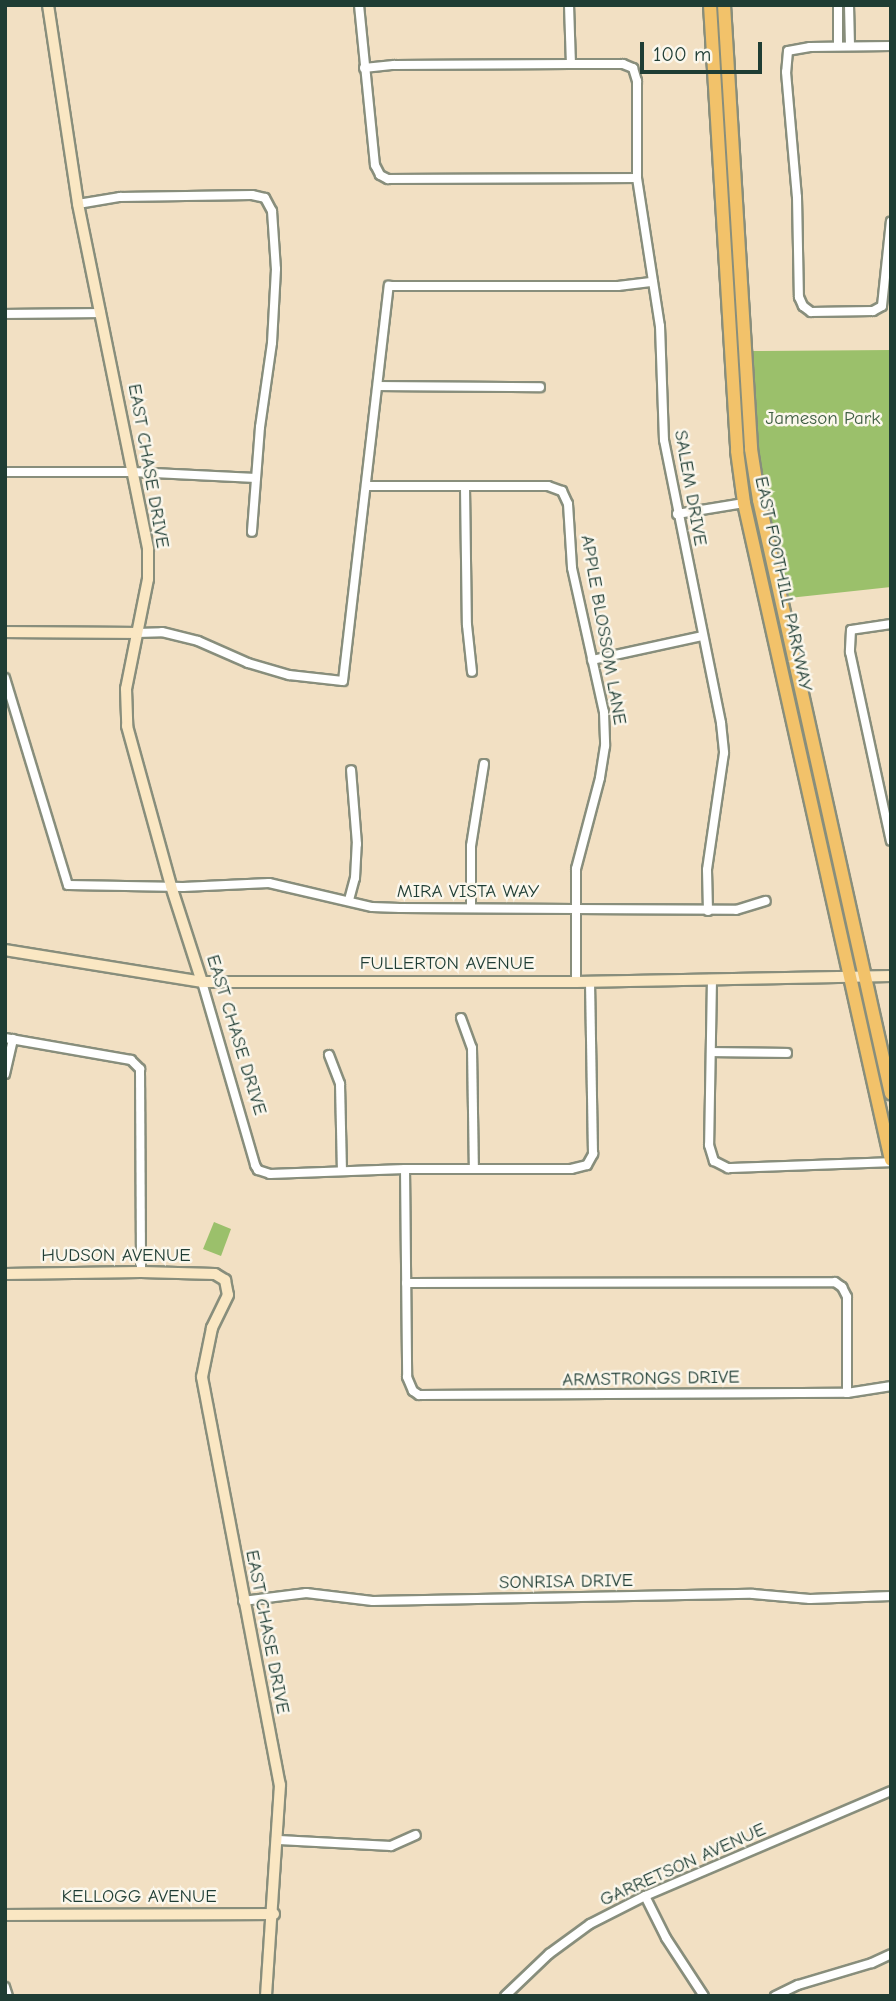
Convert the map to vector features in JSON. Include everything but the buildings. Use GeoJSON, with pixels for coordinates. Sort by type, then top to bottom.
{"type":"FeatureCollection","features":[{"type":"Feature","properties":{"kind":"main road","name":"EAST FOOTHILL PARKWAY"},"geometry":{"type":"LineString","coordinates":[[710,5],[734,411],[744,503],[891,1161]]}},
{"type":"Feature","properties":{"kind":"main road","name":"EAST FOOTHILL PARKWAY"},"geometry":{"type":"LineString","coordinates":[[724,5],[751,449],[759,500],[891,1094]]}},
{"type":"Feature","properties":{"kind":"street","name":"EAST CHASE DRIVE"},"geometry":{"type":"LineString","coordinates":[[48,5],[78,204],[148,550],[148,579],[126,689],[126,715],[171,886],[258,1170],[270,1174],[342,1171]]}},
{"type":"Feature","properties":{"kind":"street"},"geometry":{"type":"LineString","coordinates":[[359,5],[375,165],[380,175],[388,178],[637,177]]}},
{"type":"Feature","properties":{"kind":"street"},"geometry":{"type":"LineString","coordinates":[[364,68],[394,65],[571,64],[569,5]]}},
{"type":"Feature","properties":{"kind":"street"},"geometry":{"type":"LineString","coordinates":[[838,5],[838,47]]}},
{"type":"Feature","properties":{"kind":"street"},"geometry":{"type":"LineString","coordinates":[[849,5],[850,46]]}},
{"type":"Feature","properties":{"kind":"street"},"geometry":{"type":"LineString","coordinates":[[891,46],[810,47],[788,51],[786,72],[797,197],[799,297],[803,306],[811,312],[873,310],[882,306],[891,221]]}},
{"type":"Feature","properties":{"kind":"street","name":"SALEM DRIVE"},"geometry":{"type":"LineString","coordinates":[[571,64],[623,64],[633,68],[637,81],[637,177],[660,326],[664,440],[721,723],[723,753],[707,870],[708,911]]}},
{"type":"Feature","properties":{"kind":"street"},"geometry":{"type":"LineString","coordinates":[[78,204],[120,197],[252,195],[265,198],[272,211],[276,269],[272,343],[252,532]]}},
{"type":"Feature","properties":{"kind":"street"},"geometry":{"type":"LineString","coordinates":[[5,632],[162,632],[198,641],[248,663],[289,675],[343,681],[389,286],[618,286],[653,282]]}},
{"type":"Feature","properties":{"kind":"street"},"geometry":{"type":"LineString","coordinates":[[5,314],[101,313]]}},
{"type":"Feature","properties":{"kind":"street"},"geometry":{"type":"LineString","coordinates":[[379,386],[540,387]]}},
{"type":"Feature","properties":{"kind":"street"},"geometry":{"type":"LineString","coordinates":[[5,472],[133,472],[256,478]]}},
{"type":"Feature","properties":{"kind":"street"},"geometry":{"type":"LineString","coordinates":[[366,486],[465,488],[467,625],[472,672]]}},
{"type":"Feature","properties":{"kind":"street","name":"APPLE BLOSSOM LANE"},"geometry":{"type":"LineString","coordinates":[[465,488],[548,486],[562,491],[568,504],[572,568],[604,712],[605,746],[600,778],[576,869],[576,982]]}},
{"type":"Feature","properties":{"kind":"street"},"geometry":{"type":"LineString","coordinates":[[677,514],[744,503]]}},
{"type":"Feature","properties":{"kind":"street"},"geometry":{"type":"LineString","coordinates":[[891,624],[851,630],[850,652],[891,841]]}},
{"type":"Feature","properties":{"kind":"street"},"geometry":{"type":"LineString","coordinates":[[592,660],[702,636]]}},
{"type":"Feature","properties":{"kind":"street","name":"MIRA VISTA WAY"},"geometry":{"type":"LineString","coordinates":[[5,678],[68,885],[269,883],[372,907],[736,911],[766,901]]}},
{"type":"Feature","properties":{"kind":"street"},"geometry":{"type":"LineString","coordinates":[[471,908],[471,846],[484,764]]}},
{"type":"Feature","properties":{"kind":"street"},"geometry":{"type":"LineString","coordinates":[[349,900],[355,878],[357,844],[351,770]]}},
{"type":"Feature","properties":{"kind":"street","name":"FULLERTON AVENUE"},"geometry":{"type":"LineString","coordinates":[[5,950],[202,982],[576,982],[891,976]]}},
{"type":"Feature","properties":{"kind":"street"},"geometry":{"type":"LineString","coordinates":[[712,979],[709,1145],[710,1154],[721,1166],[891,1161]]}},
{"type":"Feature","properties":{"kind":"street"},"geometry":{"type":"LineString","coordinates":[[329,1055],[340,1084],[342,1171],[405,1168],[571,1169],[587,1165],[593,1154],[590,981]]}},
{"type":"Feature","properties":{"kind":"street"},"geometry":{"type":"LineString","coordinates":[[461,1018],[471,1048],[474,1169]]}},
{"type":"Feature","properties":{"kind":"street"},"geometry":{"type":"LineString","coordinates":[[5,1074],[9,1039],[131,1060],[140,1069],[141,1272]]}},
{"type":"Feature","properties":{"kind":"street"},"geometry":{"type":"LineString","coordinates":[[711,1052],[787,1053]]}},
{"type":"Feature","properties":{"kind":"street"},"geometry":{"type":"LineString","coordinates":[[405,1168],[406,1283],[826,1279],[842,1287],[847,1297],[848,1393]]}},
{"type":"Feature","properties":{"kind":"street","name":"HUDSON AVENUE"},"geometry":{"type":"LineString","coordinates":[[5,1274],[215,1274],[225,1280]]}},
{"type":"Feature","properties":{"kind":"street","name":"EAST CHASE DRIVE"},"geometry":{"type":"LineString","coordinates":[[225,1280],[228,1295],[212,1328],[201,1377],[280,1785],[279,1840],[266,1996]]}},
{"type":"Feature","properties":{"kind":"street","name":"ARMSTRONGS DRIVE"},"geometry":{"type":"LineString","coordinates":[[406,1283],[407,1377],[413,1391],[428,1397],[848,1393],[891,1386]]}},
{"type":"Feature","properties":{"kind":"street","name":"SONRISA DRIVE"},"geometry":{"type":"LineString","coordinates":[[243,1601],[306,1593],[373,1601],[753,1594],[810,1599],[891,1596]]}},
{"type":"Feature","properties":{"kind":"street","name":"GARRETSON AVENUE"},"geometry":{"type":"LineString","coordinates":[[505,1996],[549,1954],[590,1924],[645,1896],[891,1791]]}},
{"type":"Feature","properties":{"kind":"street"},"geometry":{"type":"LineString","coordinates":[[279,1840],[391,1846],[416,1835]]}},
{"type":"Feature","properties":{"kind":"street"},"geometry":{"type":"LineString","coordinates":[[645,1896],[666,1938],[704,1996]]}},
{"type":"Feature","properties":{"kind":"street","name":"KELLOGG AVENUE"},"geometry":{"type":"LineString","coordinates":[[5,1915],[274,1914]]}},
{"type":"Feature","properties":{"kind":"street"},"geometry":{"type":"LineString","coordinates":[[775,1996],[798,1985],[872,1964],[891,1954]]}},
{"type":"Feature","properties":{"kind":"street"},"geometry":{"type":"LineString","coordinates":[[5,1987],[8,1996]]}},
{"type":"Feature","properties":{"kind":"green space","name":"Jameson Park"},"geometry":{"type":"Polygon","coordinates":[[[891,350],[891,587],[789,598],[761,476],[750,351],[891,350]]]}},
{"type":"Feature","properties":{"kind":"green space"},"geometry":{"type":"Polygon","coordinates":[[[214,1222],[231,1229],[221,1256],[203,1249],[214,1222]]]}}]}
